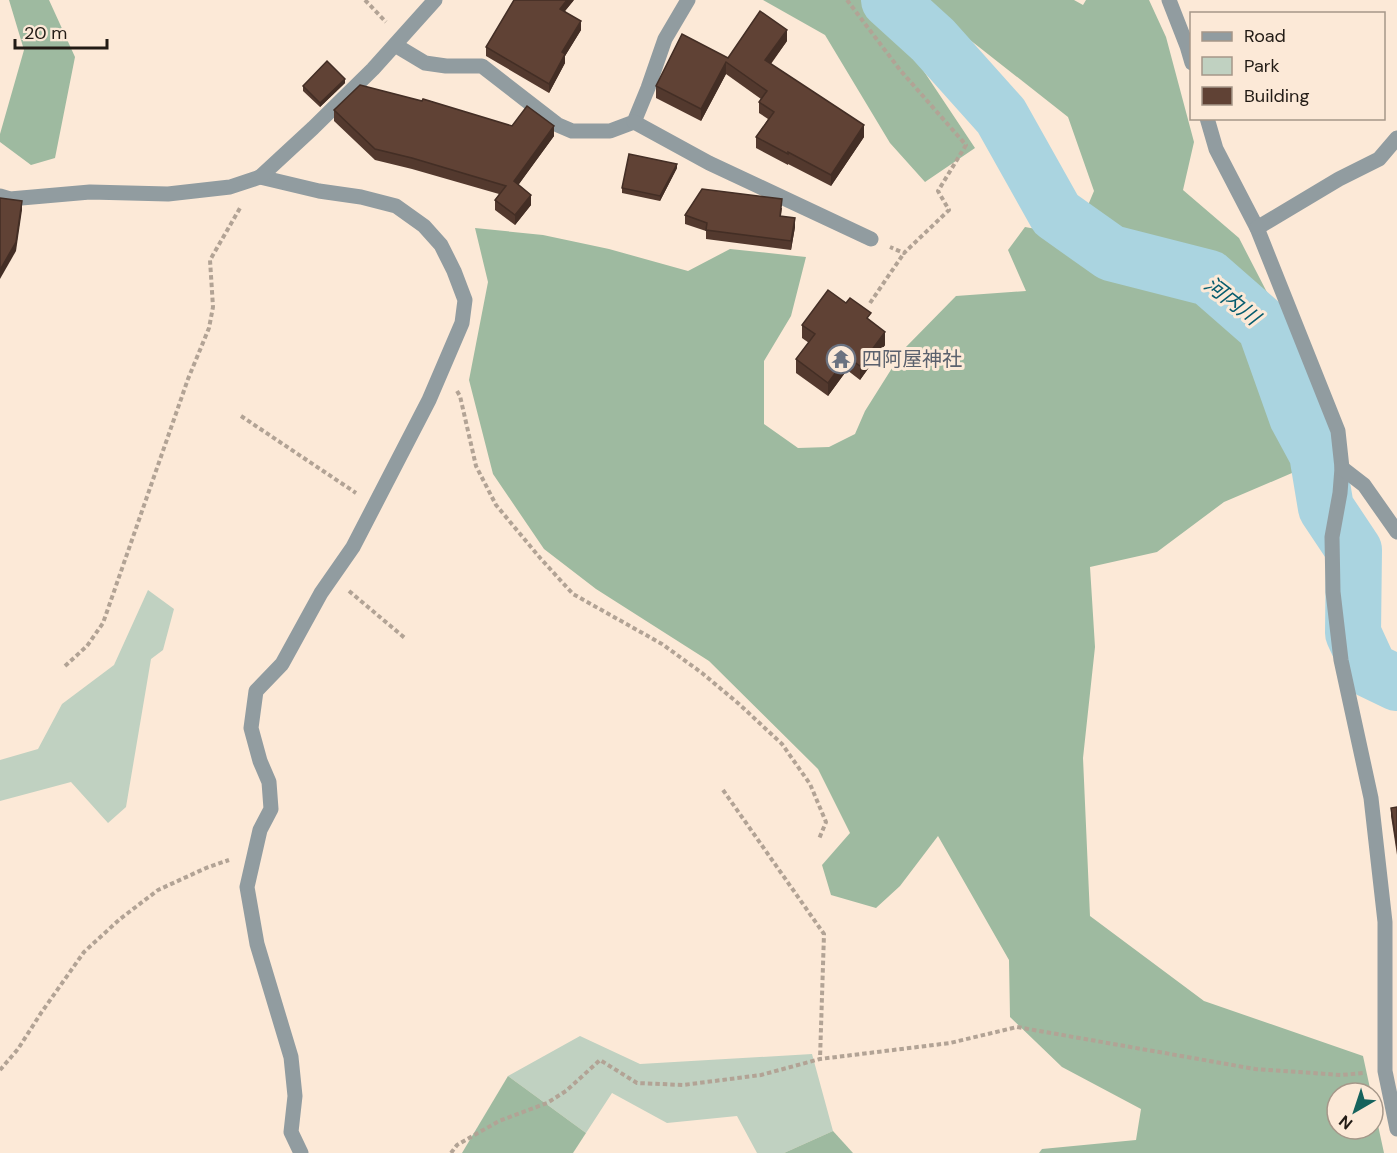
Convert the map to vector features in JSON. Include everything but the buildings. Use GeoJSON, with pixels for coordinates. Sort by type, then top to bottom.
{"type":"FeatureCollection","features":[{"type":"Feature","properties":{"kind":"street"},"geometry":{"type":"LineString","coordinates":[[0,196],[10,199],[90,192],[168,194],[230,187],[260,177],[356,86],[435,0]]}},
{"type":"Feature","properties":{"kind":"street"},"geometry":{"type":"LineString","coordinates":[[398,42],[425,63],[446,66],[482,66],[558,125],[572,131],[610,131],[634,122],[665,39],[688,0]]}},
{"type":"Feature","properties":{"kind":"street"},"geometry":{"type":"LineString","coordinates":[[1168,0],[1187,45],[1190,58]]}},
{"type":"Feature","properties":{"kind":"street"},"geometry":{"type":"LineString","coordinates":[[1208,120],[1216,149],[1257,228],[1338,431],[1342,468],[1332,537],[1332,592],[1341,660],[1371,798],[1385,922],[1385,1071],[1397,1129]]}},
{"type":"Feature","properties":{"kind":"street"},"geometry":{"type":"LineString","coordinates":[[634,122],[709,163],[871,239]]}},
{"type":"Feature","properties":{"kind":"street"},"geometry":{"type":"LineString","coordinates":[[1257,228],[1339,179],[1380,159],[1397,138]]}},
{"type":"Feature","properties":{"kind":"street"},"geometry":{"type":"LineString","coordinates":[[260,177],[396,206],[424,226],[441,245],[465,300],[462,323],[444,366],[353,547],[321,593],[282,664],[256,691],[251,728],[260,761],[269,782],[271,809],[260,830],[247,887],[257,944],[291,1057],[295,1096],[291,1132],[301,1153]]}},
{"type":"Feature","properties":{"kind":"street"},"geometry":{"type":"LineString","coordinates":[[1342,468],[1364,485],[1397,532]]}},
{"type":"Feature","properties":{"kind":"path"},"geometry":{"type":"LineString","coordinates":[[365,0],[398,42]]}},
{"type":"Feature","properties":{"kind":"path"},"geometry":{"type":"LineString","coordinates":[[847,0],[900,70],[966,145],[938,191],[949,210],[904,253],[870,303]]}},
{"type":"Feature","properties":{"kind":"path"},"geometry":{"type":"LineString","coordinates":[[65,666],[87,646],[103,623],[188,379],[209,328],[213,307],[210,260],[260,177]]}},
{"type":"Feature","properties":{"kind":"path"},"geometry":{"type":"LineString","coordinates":[[871,239],[904,253]]}},
{"type":"Feature","properties":{"kind":"path"},"geometry":{"type":"LineString","coordinates":[[444,366],[460,396],[476,466],[496,505],[573,594],[663,644],[739,704],[782,744],[810,784],[826,822],[819,839]]}},
{"type":"Feature","properties":{"kind":"path"},"geometry":{"type":"LineString","coordinates":[[241,416],[374,505]]}},
{"type":"Feature","properties":{"kind":"path"},"geometry":{"type":"LineString","coordinates":[[332,578],[406,639]]}},
{"type":"Feature","properties":{"kind":"path"},"geometry":{"type":"LineString","coordinates":[[723,790],[824,934],[820,1059]]}},
{"type":"Feature","properties":{"kind":"path"},"geometry":{"type":"LineString","coordinates":[[0,1070],[18,1049],[84,952],[120,919],[158,890],[206,868],[255,851]]}},
{"type":"Feature","properties":{"kind":"path"},"geometry":{"type":"LineString","coordinates":[[451,1153],[457,1145],[499,1121],[547,1103],[566,1091],[600,1060],[637,1083],[683,1085],[761,1075],[820,1059],[950,1043],[1017,1027],[1255,1069],[1341,1075],[1385,1071]]}},
{"type":"Feature","properties":{"kind":"green space"},"geometry":{"type":"Polygon","coordinates":[[[9,0],[49,0],[75,57],[55,158],[31,165],[0,142],[0,134],[24,50],[9,0]]]}},
{"type":"Feature","properties":{"kind":"green space"},"geometry":{"type":"Polygon","coordinates":[[[763,0],[1074,0],[1083,5],[1086,0],[1149,0],[1166,37],[1194,142],[1183,190],[1239,238],[1274,306],[1321,428],[1292,473],[1224,502],[1157,552],[1090,567],[1095,647],[1083,758],[1090,916],[1204,1001],[1363,1056],[1368,1081],[1325,1081],[1325,1141],[1381,1141],[1384,1153],[1039,1153],[1042,1149],[1136,1140],[1141,1109],[1062,1067],[1010,1017],[1009,960],[938,836],[900,886],[876,908],[831,895],[822,865],[850,833],[818,769],[709,661],[596,589],[544,549],[493,474],[469,380],[488,282],[475,228],[543,235],[609,249],[688,271],[730,249],[806,257],[791,316],[764,361],[764,424],[798,448],[829,447],[855,434],[865,411],[904,349],[956,296],[1026,291],[1008,250],[1025,227],[1075,236],[1094,191],[1068,117],[951,25],[919,64],[975,148],[925,182],[890,143],[825,35],[763,0]]]}},
{"type":"Feature","properties":{"kind":"green space"},"geometry":{"type":"Polygon","coordinates":[[[148,590],[174,609],[163,650],[151,659],[126,807],[108,823],[71,782],[0,801],[0,760],[38,749],[62,704],[114,665],[148,590]]]}},
{"type":"Feature","properties":{"kind":"green space"},"geometry":{"type":"Polygon","coordinates":[[[580,1036],[640,1064],[812,1054],[833,1131],[784,1153],[757,1153],[737,1116],[667,1123],[612,1093],[586,1133],[508,1076],[580,1036]]]}},
{"type":"Feature","properties":{"kind":"green space"},"geometry":{"type":"Polygon","coordinates":[[[508,1076],[586,1133],[573,1153],[462,1153],[508,1076]]]}},
{"type":"Feature","properties":{"kind":"green space"},"geometry":{"type":"Polygon","coordinates":[[[833,1131],[853,1153],[784,1153],[833,1131]]]}},
{"type":"Feature","properties":{"kind":"waterway","name":"河内川"},"geometry":{"type":"LineString","coordinates":[[889,0],[933,40],[1001,116],[1056,214],[1111,253],[1209,278],[1265,327],[1297,417],[1317,454],[1326,508],[1354,550],[1353,633],[1370,670],[1397,683]]}},
{"type":"Feature","properties":{"kind":"place","name":"四阿屋神社"},"geometry":{"type":"Point","coordinates":[841,359]}}]}
